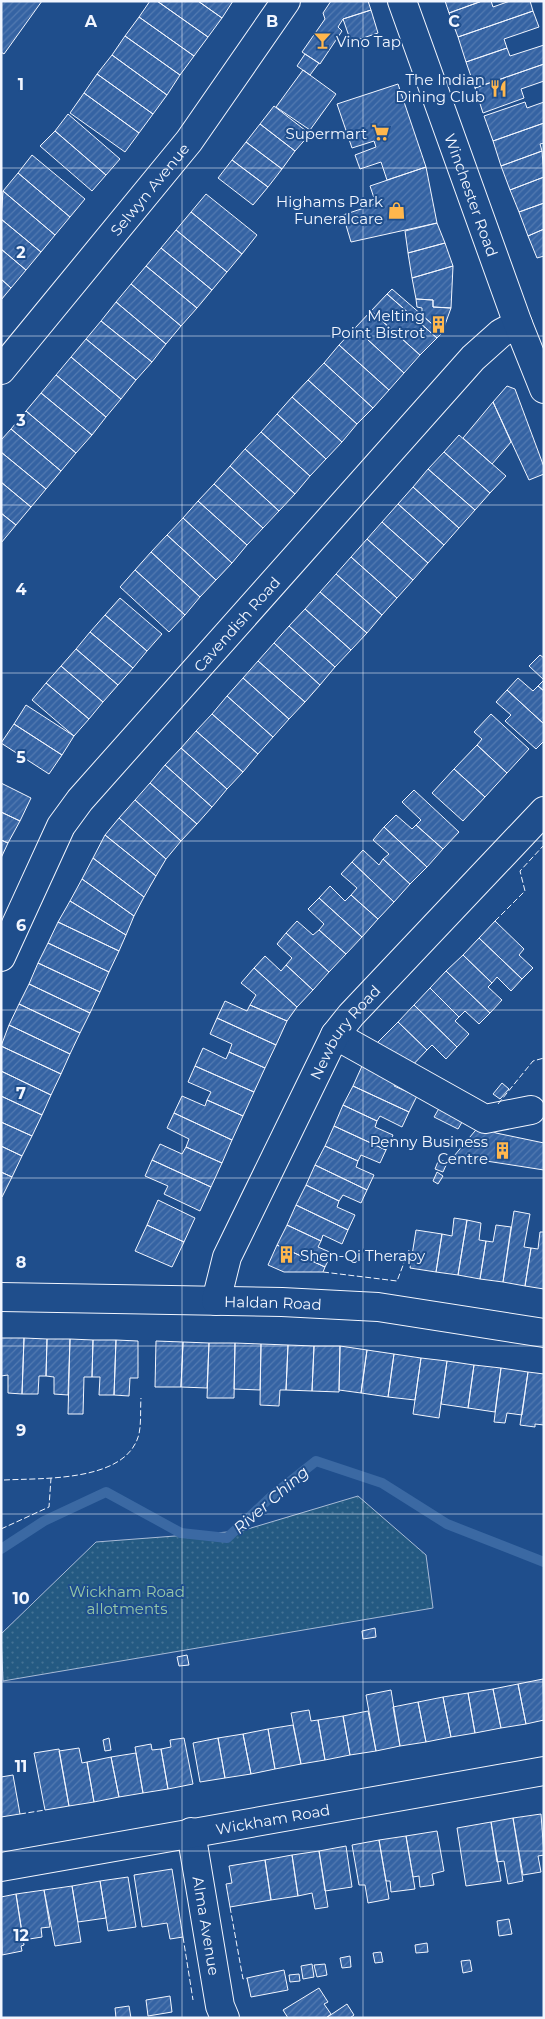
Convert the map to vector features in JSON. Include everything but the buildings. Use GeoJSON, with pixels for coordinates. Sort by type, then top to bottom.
{"type":"FeatureCollection","features":[{"type":"Feature","properties":{"kind":"street","name":"Selwyn Avenue"},"geometry":{"type":"LineString","coordinates":[[1,370],[189,141],[286,1]]}},
{"type":"Feature","properties":{"kind":"street","name":"Winchester Road"},"geometry":{"type":"LineString","coordinates":[[402,1],[518,324],[544,389]]}},
{"type":"Feature","properties":{"kind":"street","name":"Cavendish Road"},"geometry":{"type":"LineString","coordinates":[[1,957],[61,826],[80,800],[473,358],[501,333],[518,324]]}},
{"type":"Feature","properties":{"kind":"street","name":"Newbury Road"},"geometry":{"type":"LineString","coordinates":[[216,1300],[228,1257],[335,1035],[351,1015],[544,811]]}},
{"type":"Feature","properties":{"kind":"street"},"geometry":{"type":"LineString","coordinates":[[335,1035],[486,1119],[531,1110]]}},
{"type":"Feature","properties":{"kind":"street","name":"Haldan Road"},"geometry":{"type":"LineString","coordinates":[[1,1297],[216,1300],[378,1307],[544,1333]]}},
{"type":"Feature","properties":{"kind":"street","name":"Wickham Road"},"geometry":{"type":"LineString","coordinates":[[1,1867],[190,1832],[544,1771]]}},
{"type":"Feature","properties":{"kind":"street","name":"Alma Avenue"},"geometry":{"type":"LineString","coordinates":[[190,1832],[220,2006],[226,2018]]}},
{"type":"Feature","properties":{"kind":"green space","name":"Wickham Road allotments"},"geometry":{"type":"Polygon","coordinates":[[[358,1496],[426,1555],[433,1608],[3,1681],[1,1634],[96,1542],[241,1531],[358,1496]]]}},
{"type":"Feature","properties":{"kind":"waterway","name":"River Ching"},"geometry":{"type":"LineString","coordinates":[[1,1549],[44,1521],[106,1492],[181,1533],[227,1538],[273,1495],[316,1461],[382,1483],[447,1524],[544,1562]]}},
{"type":"Feature","properties":{"kind":"fence"},"geometry":{"type":"LineString","coordinates":[[495,921],[525,891],[520,871],[544,845]]}},
{"type":"Feature","properties":{"kind":"fence"},"geometry":{"type":"LineString","coordinates":[[498,1104],[533,1061],[544,1058]]}},
{"type":"Feature","properties":{"kind":"fence"},"geometry":{"type":"LineString","coordinates":[[323,1272],[397,1281],[409,1250]]}},
{"type":"Feature","properties":{"kind":"fence"},"geometry":{"type":"LineString","coordinates":[[4,1480],[58,1478],[97,1471],[114,1464],[128,1454],[139,1436],[141,1398]]}},
{"type":"Feature","properties":{"kind":"fence"},"geometry":{"type":"LineString","coordinates":[[1,1529],[49,1507],[51,1478]]}},
{"type":"Feature","properties":{"kind":"fence"},"geometry":{"type":"LineString","coordinates":[[20,1814],[45,1810]]}},
{"type":"Feature","properties":{"kind":"fence"},"geometry":{"type":"LineString","coordinates":[[230,1907],[243,1979],[247,1978]]}},
{"type":"Feature","properties":{"kind":"fence"},"geometry":{"type":"LineString","coordinates":[[183,1937],[193,2000]]}},
{"type":"Feature","properties":{"kind":"place","name":"Vino Tap"},"geometry":{"type":"Point","coordinates":[322,41]}},
{"type":"Feature","properties":{"kind":"place","name":"The Indian Dining Club"},"geometry":{"type":"Point","coordinates":[499,88]}},
{"type":"Feature","properties":{"kind":"place","name":"Supermart"},"geometry":{"type":"Point","coordinates":[381,133]}},
{"type":"Feature","properties":{"kind":"place","name":"Highams Park Funeralcare"},"geometry":{"type":"Point","coordinates":[397,210]}},
{"type":"Feature","properties":{"kind":"place","name":"Melting Point Bistrot"},"geometry":{"type":"Point","coordinates":[439,324]}},
{"type":"Feature","properties":{"kind":"place","name":"Penny Business Centre"},"geometry":{"type":"Point","coordinates":[502,1150]}},
{"type":"Feature","properties":{"kind":"place","name":"Shen-Qi Therapy"},"geometry":{"type":"Point","coordinates":[286,1255]}}]}
